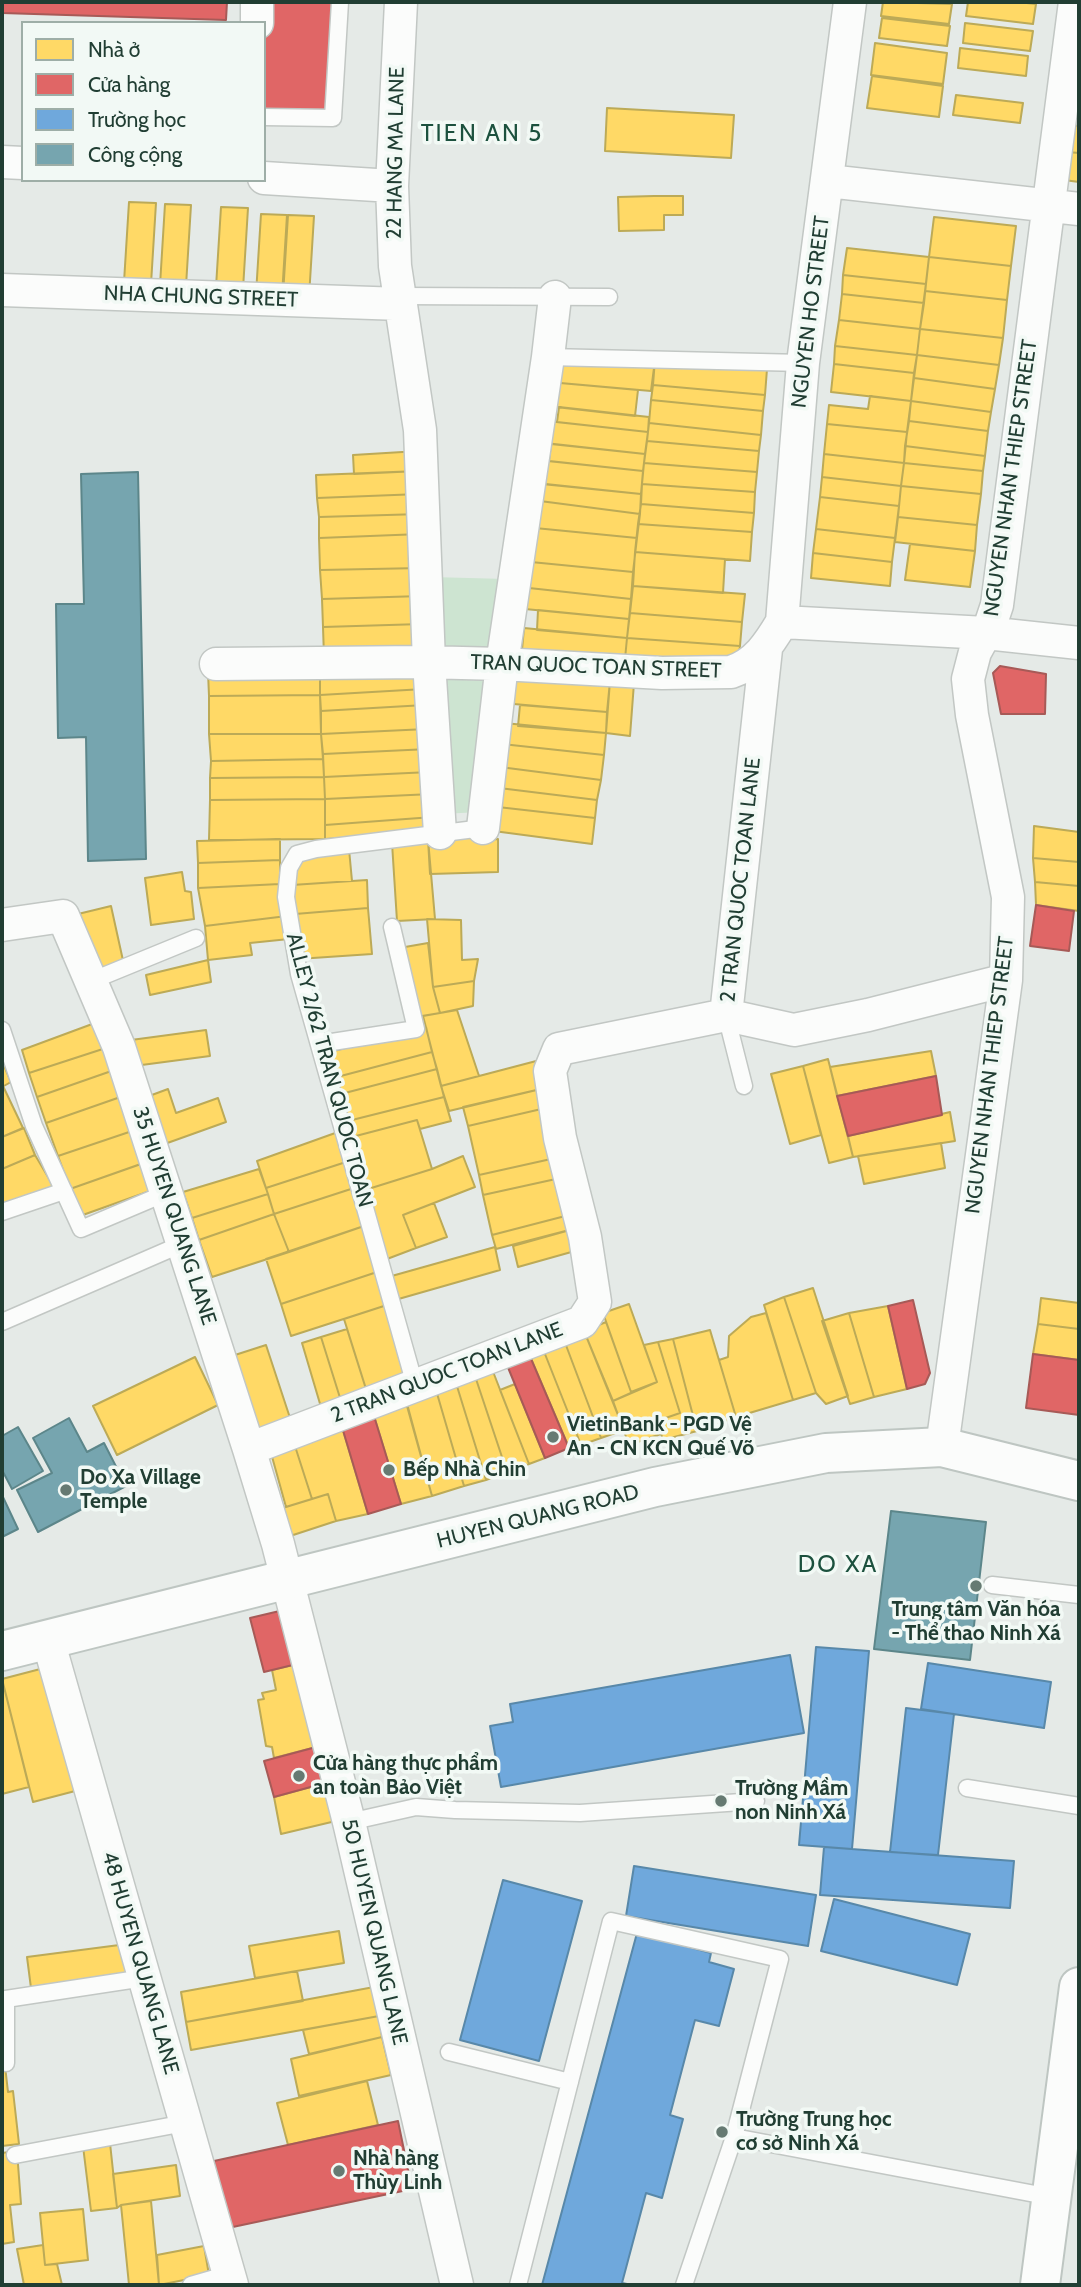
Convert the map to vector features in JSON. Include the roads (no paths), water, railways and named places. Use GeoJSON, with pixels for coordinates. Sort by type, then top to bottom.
{"type":"FeatureCollection","features":[{"type":"Feature","properties":{"kind":"street"},"geometry":{"type":"LineString","coordinates":[[257,2],[257,21]]}},
{"type":"Feature","properties":{"kind":"street","name":"22 HANG MA LANE"},"geometry":{"type":"LineString","coordinates":[[401,2],[392,186],[395,266],[420,430],[429,662],[440,833]]}},
{"type":"Feature","properties":{"kind":"street","name":"NGUYEN HO STREET"},"geometry":{"type":"LineString","coordinates":[[774,636],[803,363],[850,2]]}},
{"type":"Feature","properties":{"kind":"street","name":"NGUYEN NHAN THIEP STREET"},"geometry":{"type":"LineString","coordinates":[[942,1447],[1006,980],[1008,897],[968,679],[975,652],[997,605],[1075,2]]}},
{"type":"Feature","properties":{"kind":"street"},"geometry":{"type":"LineString","coordinates":[[2,162],[21,163]]}},
{"type":"Feature","properties":{"kind":"street"},"geometry":{"type":"LineString","coordinates":[[266,178],[392,186]]}},
{"type":"Feature","properties":{"kind":"street"},"geometry":{"type":"LineString","coordinates":[[828,181],[1079,209]]}},
{"type":"Feature","properties":{"kind":"street","name":"NHA CHUNG STREET"},"geometry":{"type":"LineString","coordinates":[[2,290],[400,300]]}},
{"type":"Feature","properties":{"kind":"street"},"geometry":{"type":"LineString","coordinates":[[483,828],[502,664],[555,297]]}},
{"type":"Feature","properties":{"kind":"street"},"geometry":{"type":"LineString","coordinates":[[774,636],[986,633],[1079,643]]}},
{"type":"Feature","properties":{"kind":"street","name":"TRAN QUOC TOAN STREET"},"geometry":{"type":"LineString","coordinates":[[216,664],[429,662],[662,673],[731,671],[741,668],[774,636]]}},
{"type":"Feature","properties":{"kind":"street","name":"2 TRAN QUOC TOAN LANE"},"geometry":{"type":"LineString","coordinates":[[249,1449],[582,1322],[595,1302],[585,1237],[560,1138],[550,1071],[559,1049],[726,1015],[774,636]]}},
{"type":"Feature","properties":{"kind":"street","name":"35 HUYEN QUANG LANE"},"geometry":{"type":"LineString","coordinates":[[2,925],[63,916],[119,1047],[249,1449],[288,1579]]}},
{"type":"Feature","properties":{"kind":"street"},"geometry":{"type":"LineString","coordinates":[[726,1015],[794,1030],[868,1015],[1006,980]]}},
{"type":"Feature","properties":{"kind":"street","name":"HUYEN QUANG ROAD"},"geometry":{"type":"LineString","coordinates":[[2,1651],[655,1487],[826,1453],[942,1447],[1079,1480]]}},
{"type":"Feature","properties":{"kind":"street","name":"50 HUYEN QUANG LANE"},"geometry":{"type":"LineString","coordinates":[[288,1579],[349,1822],[457,2285]]}},
{"type":"Feature","properties":{"kind":"street","name":"48 HUYEN QUANG LANE"},"geometry":{"type":"LineString","coordinates":[[48,1640],[230,2280]]}},
{"type":"Feature","properties":{"kind":"street"},"geometry":{"type":"LineString","coordinates":[[1040,2285],[1079,1987]]}},
{"type":"Feature","properties":{"kind":"lane"},"geometry":{"type":"LineString","coordinates":[[266,117],[332,118],[340,2]]}},
{"type":"Feature","properties":{"kind":"lane"},"geometry":{"type":"LineString","coordinates":[[400,300],[609,297]]}},
{"type":"Feature","properties":{"kind":"lane"},"geometry":{"type":"LineString","coordinates":[[548,357],[803,363]]}},
{"type":"Feature","properties":{"kind":"lane","name":"ALLEY 2/62 TRAN QUOC TOAN"},"geometry":{"type":"LineString","coordinates":[[415,1385],[299,974],[286,897],[289,868],[297,854],[316,849],[483,828]]}},
{"type":"Feature","properties":{"kind":"lane"},"geometry":{"type":"LineString","coordinates":[[319,1044],[415,1029],[392,927]]}},
{"type":"Feature","properties":{"kind":"lane"},"geometry":{"type":"LineString","coordinates":[[91,981],[196,938]]}},
{"type":"Feature","properties":{"kind":"lane"},"geometry":{"type":"LineString","coordinates":[[726,1015],[744,1086]]}},
{"type":"Feature","properties":{"kind":"lane"},"geometry":{"type":"LineString","coordinates":[[2,1030],[34,1126],[81,1229],[166,1193]]}},
{"type":"Feature","properties":{"kind":"lane"},"geometry":{"type":"LineString","coordinates":[[2,1212],[64,1191]]}},
{"type":"Feature","properties":{"kind":"lane"},"geometry":{"type":"LineString","coordinates":[[2,1322],[182,1244]]}},
{"type":"Feature","properties":{"kind":"lane"},"geometry":{"type":"LineString","coordinates":[[992,1585],[1079,1595]]}},
{"type":"Feature","properties":{"kind":"lane"},"geometry":{"type":"LineString","coordinates":[[967,1788],[1079,1806]]}},
{"type":"Feature","properties":{"kind":"lane"},"geometry":{"type":"LineString","coordinates":[[349,1822],[416,1807],[580,1813],[756,1801]]}},
{"type":"Feature","properties":{"kind":"lane"},"geometry":{"type":"LineString","coordinates":[[518,2285],[611,1921],[780,1959],[734,2137],[684,2285]]}},
{"type":"Feature","properties":{"kind":"lane"},"geometry":{"type":"LineString","coordinates":[[6,2063],[6,1999],[144,1979]]}},
{"type":"Feature","properties":{"kind":"lane"},"geometry":{"type":"LineString","coordinates":[[449,2052],[570,2082]]}},
{"type":"Feature","properties":{"kind":"lane"},"geometry":{"type":"LineString","coordinates":[[15,2155],[185,2123]]}},
{"type":"Feature","properties":{"kind":"lane"},"geometry":{"type":"LineString","coordinates":[[734,2137],[1051,2197]]}},
{"type":"Feature","properties":{"kind":"lane"},"geometry":{"type":"LineString","coordinates":[[191,2285],[230,2280]]}},
{"type":"Feature","properties":{"kind":"place","name":"VietinBank - PGD Vệ An - CN KCN Quế Võ"},"geometry":{"type":"Point","coordinates":[553,1437]}},
{"type":"Feature","properties":{"kind":"place","name":"Bếp Nhà Chin"},"geometry":{"type":"Point","coordinates":[389,1470]}},
{"type":"Feature","properties":{"kind":"place","name":"Do Xa Village Temple"},"geometry":{"type":"Point","coordinates":[66,1490]}},
{"type":"Feature","properties":{"kind":"place","name":"Trung tâm Văn hóa - Thể thao Ninh Xá"},"geometry":{"type":"Point","coordinates":[976,1586]}},
{"type":"Feature","properties":{"kind":"place","name":"Cửa hàng thực phẩm an toàn Bảo Việt"},"geometry":{"type":"Point","coordinates":[299,1776]}},
{"type":"Feature","properties":{"kind":"place","name":"Trường Mầm non Ninh Xá"},"geometry":{"type":"Point","coordinates":[721,1801]}},
{"type":"Feature","properties":{"kind":"place","name":"Trường Trung học cơ sở Ninh Xá"},"geometry":{"type":"Point","coordinates":[722,2132]}},
{"type":"Feature","properties":{"kind":"place","name":"Nhà hàng Thùy Linh"},"geometry":{"type":"Point","coordinates":[339,2171]}},
{"type":"Feature","properties":{"kind":"district","name":"TIEN AN 5"},"geometry":{"type":"Point","coordinates":[482,134]}},
{"type":"Feature","properties":{"kind":"district","name":"DO XA"},"geometry":{"type":"Point","coordinates":[838,1565]}}]}
